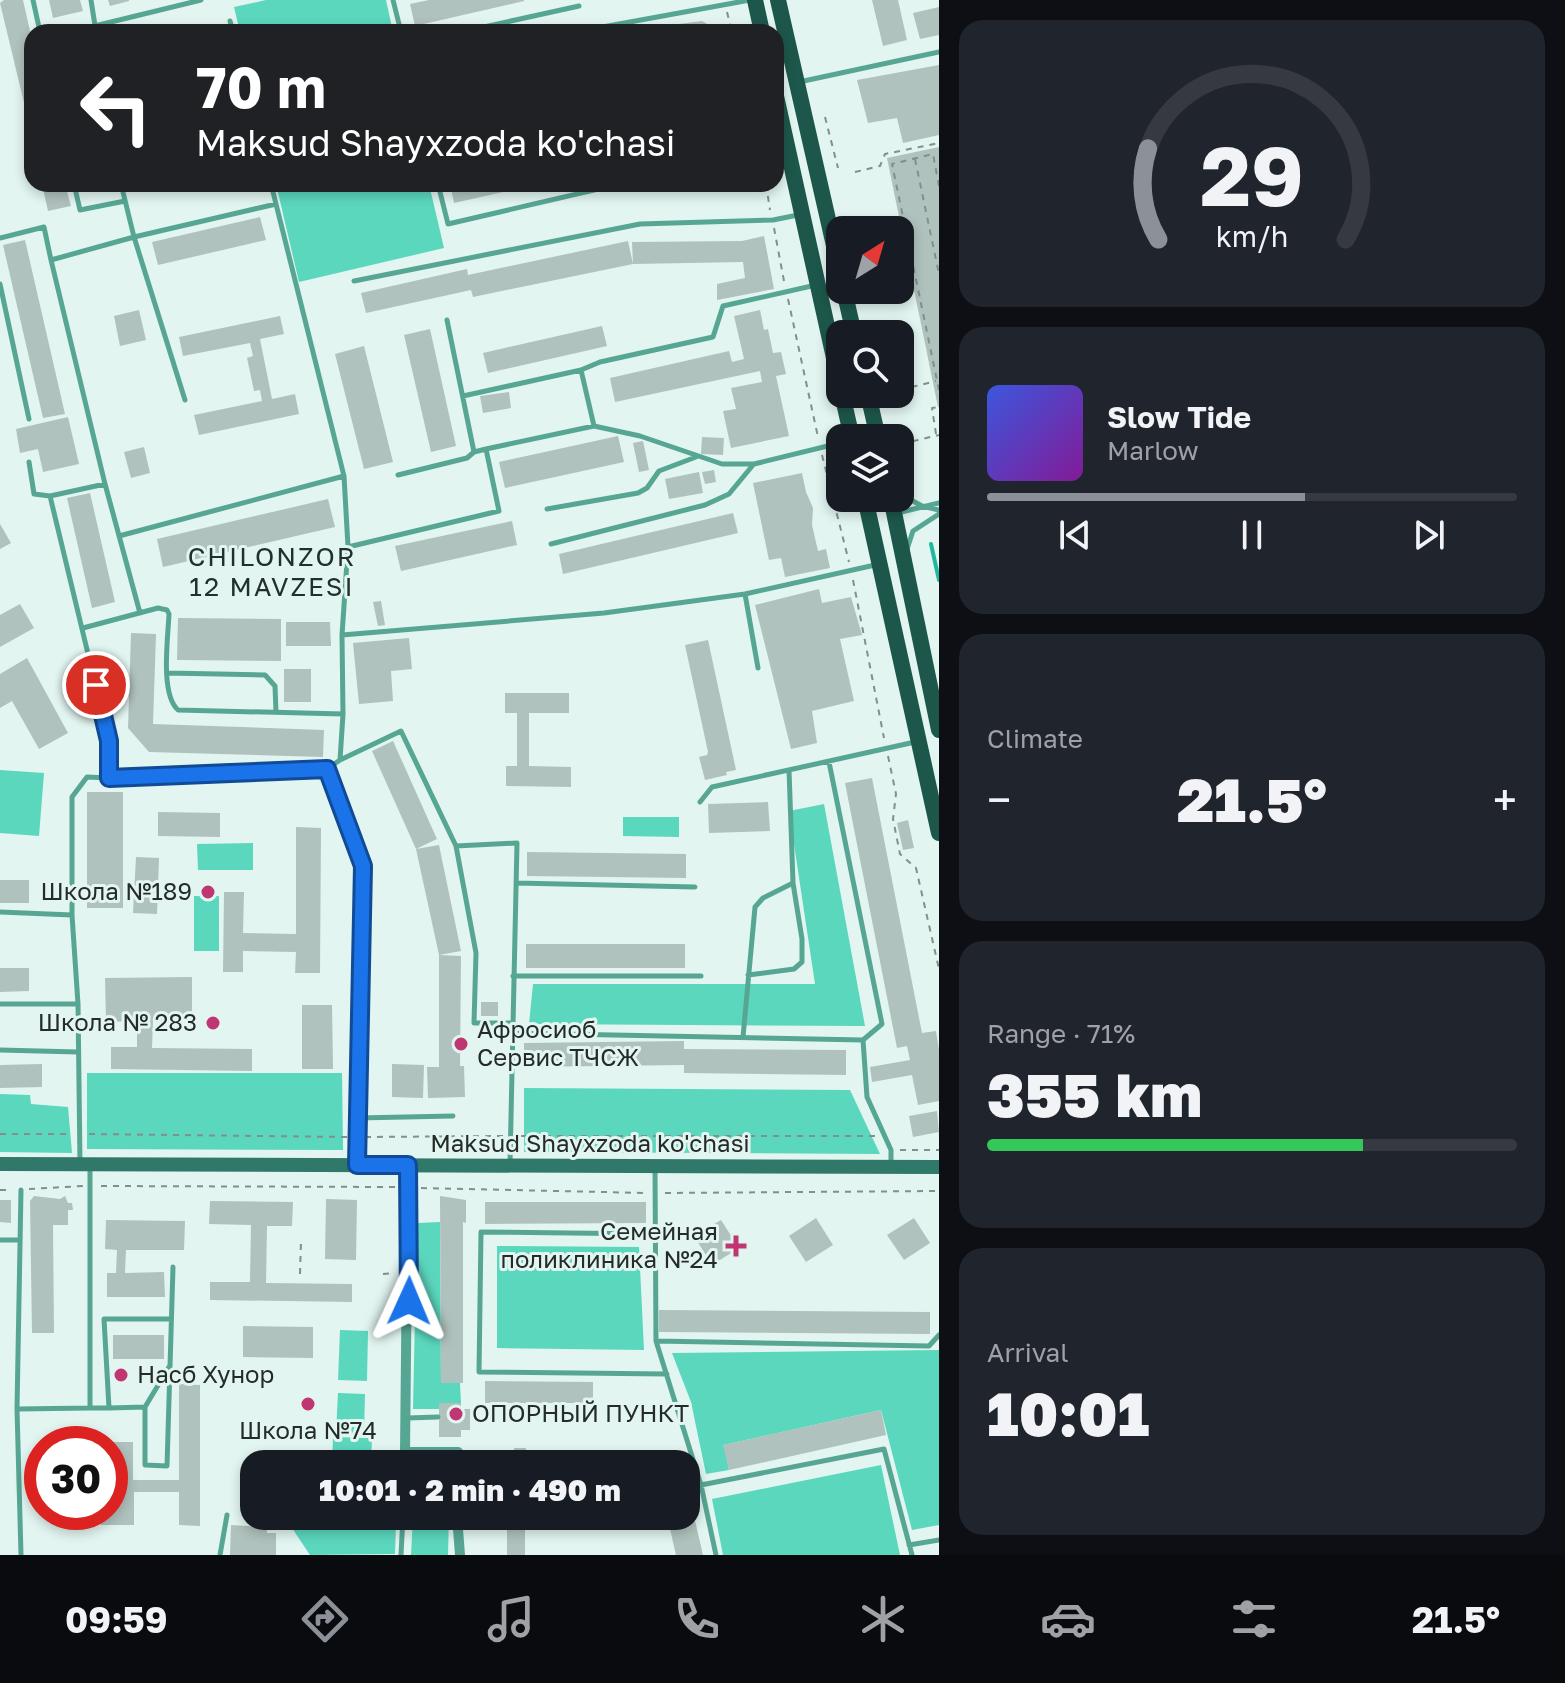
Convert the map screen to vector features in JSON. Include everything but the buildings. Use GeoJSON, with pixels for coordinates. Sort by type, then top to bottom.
{"type":"FeatureCollection","features":[{"type":"Feature","properties":{"kind":"main road"},"geometry":{"type":"LineString","coordinates":[[752,0],[760,24]]}},
{"type":"Feature","properties":{"kind":"main road"},"geometry":{"type":"LineString","coordinates":[[778,0],[784,24]]}},
{"type":"Feature","properties":{"kind":"main road"},"geometry":{"type":"LineString","coordinates":[[784,26],[827,216]]}},
{"type":"Feature","properties":{"kind":"main road"},"geometry":{"type":"LineString","coordinates":[[784,132],[826,321]]}},
{"type":"Feature","properties":{"kind":"main road"},"geometry":{"type":"LineString","coordinates":[[868,512],[939,833]]}},
{"type":"Feature","properties":{"kind":"main road"},"geometry":{"type":"LineString","coordinates":[[870,520],[883,512]]}},
{"type":"Feature","properties":{"kind":"main road"},"geometry":{"type":"LineString","coordinates":[[894,512],[939,730]]}},
{"type":"Feature","properties":{"kind":"street","name":"Maksud Shayxzoda ko'chasi"},"geometry":{"type":"LineString","coordinates":[[0,1164],[939,1167]]}},
{"type":"Feature","properties":{"kind":"street"},"geometry":{"type":"LineString","coordinates":[[405,1450],[408,1165]]}},
{"type":"Feature","properties":{"kind":"street"},"geometry":{"type":"LineString","coordinates":[[458,1530],[460,1555]]}},
{"type":"Feature","properties":{"kind":"lane"},"geometry":{"type":"LineString","coordinates":[[33,0],[38,24]]}},
{"type":"Feature","properties":{"kind":"lane"},"geometry":{"type":"LineString","coordinates":[[91,0],[95,24]]}},
{"type":"Feature","properties":{"kind":"lane"},"geometry":{"type":"LineString","coordinates":[[114,24],[201,0]]}},
{"type":"Feature","properties":{"kind":"lane"},"geometry":{"type":"LineString","coordinates":[[393,0],[399,24]]}},
{"type":"Feature","properties":{"kind":"lane"},"geometry":{"type":"LineString","coordinates":[[619,24],[752,0]]}},
{"type":"Feature","properties":{"kind":"lane"},"geometry":{"type":"LineString","coordinates":[[497,24],[579,6]]}},
{"type":"Feature","properties":{"kind":"lane"},"geometry":{"type":"LineString","coordinates":[[797,82],[939,52]]}},
{"type":"Feature","properties":{"kind":"lane"},"geometry":{"type":"LineString","coordinates":[[76,192],[80,210],[125,201]]}},
{"type":"Feature","properties":{"kind":"lane"},"geometry":{"type":"LineString","coordinates":[[123,192],[185,400]]}},
{"type":"Feature","properties":{"kind":"lane"},"geometry":{"type":"LineString","coordinates":[[273,192],[344,476],[348,547],[342,635],[340,760]]}},
{"type":"Feature","properties":{"kind":"lane"},"geometry":{"type":"LineString","coordinates":[[440,192],[448,224],[586,192]]}},
{"type":"Feature","properties":{"kind":"lane"},"geometry":{"type":"LineString","coordinates":[[51,260],[276,204]]}},
{"type":"Feature","properties":{"kind":"lane"},"geometry":{"type":"LineString","coordinates":[[354,281],[640,224],[773,220],[802,214]]}},
{"type":"Feature","properties":{"kind":"lane"},"geometry":{"type":"LineString","coordinates":[[0,238],[44,227],[105,484],[140,613]]}},
{"type":"Feature","properties":{"kind":"lane"},"geometry":{"type":"LineString","coordinates":[[0,284],[29,419]]}},
{"type":"Feature","properties":{"kind":"lane"},"geometry":{"type":"LineString","coordinates":[[463,396],[713,337],[723,306],[818,284]]}},
{"type":"Feature","properties":{"kind":"lane"},"geometry":{"type":"LineString","coordinates":[[447,320],[474,452]]}},
{"type":"Feature","properties":{"kind":"lane"},"geometry":{"type":"LineString","coordinates":[[581,370],[594,426]]}},
{"type":"Feature","properties":{"kind":"lane"},"geometry":{"type":"LineString","coordinates":[[398,475],[467,458],[474,452],[594,426],[640,436],[722,464],[754,464],[826,446]]}},
{"type":"Feature","properties":{"kind":"lane"},"geometry":{"type":"LineString","coordinates":[[348,547],[499,511],[486,449]]}},
{"type":"Feature","properties":{"kind":"lane"},"geometry":{"type":"LineString","coordinates":[[547,509],[638,493],[647,488],[659,471],[697,457]]}},
{"type":"Feature","properties":{"kind":"lane"},"geometry":{"type":"LineString","coordinates":[[29,462],[34,494],[50,496],[105,484]]}},
{"type":"Feature","properties":{"kind":"lane"},"geometry":{"type":"LineString","coordinates":[[551,544],[705,505],[729,494],[754,464]]}},
{"type":"Feature","properties":{"kind":"lane"},"geometry":{"type":"LineString","coordinates":[[119,536],[344,476]]}},
{"type":"Feature","properties":{"kind":"lane"},"geometry":{"type":"LineString","coordinates":[[50,496],[109,741],[109,778]]}},
{"type":"Feature","properties":{"kind":"lane"},"geometry":{"type":"LineString","coordinates":[[914,502],[939,512]]}},
{"type":"Feature","properties":{"kind":"lane"},"geometry":{"type":"LineString","coordinates":[[914,506],[939,503]]}},
{"type":"Feature","properties":{"kind":"lane"},"geometry":{"type":"LineString","coordinates":[[904,565],[913,531],[939,512]]}},
{"type":"Feature","properties":{"kind":"lane"},"geometry":{"type":"LineString","coordinates":[[342,635],[604,613],[745,594],[879,563]]}},
{"type":"Feature","properties":{"kind":"lane"},"geometry":{"type":"LineString","coordinates":[[745,594],[758,668]]}},
{"type":"Feature","properties":{"kind":"lane"},"geometry":{"type":"LineString","coordinates":[[83,628],[158,608],[167,610],[167,685],[172,705],[178,710],[343,714]]}},
{"type":"Feature","properties":{"kind":"lane"},"geometry":{"type":"LineString","coordinates":[[167,673],[265,675],[275,686],[276,712]]}},
{"type":"Feature","properties":{"kind":"lane"},"geometry":{"type":"LineString","coordinates":[[90,1408],[89,1186],[80,1134],[78,1004],[72,915],[72,797],[87,777],[327,769],[401,731],[456,846],[476,953],[474,1023],[512,1023]]}},
{"type":"Feature","properties":{"kind":"lane"},"geometry":{"type":"LineString","coordinates":[[700,802],[712,787],[919,741]]}},
{"type":"Feature","properties":{"kind":"lane"},"geometry":{"type":"LineString","coordinates":[[512,1033],[863,1040],[882,1024],[829,762]]}},
{"type":"Feature","properties":{"kind":"lane"},"geometry":{"type":"LineString","coordinates":[[327,769],[363,866],[357,1165]]}},
{"type":"Feature","properties":{"kind":"lane"},"geometry":{"type":"LineString","coordinates":[[748,975],[794,969],[802,962],[802,939],[793,883],[789,770]]}},
{"type":"Feature","properties":{"kind":"lane"},"geometry":{"type":"LineString","coordinates":[[456,846],[517,843],[510,1166]]}},
{"type":"Feature","properties":{"kind":"lane"},"geometry":{"type":"LineString","coordinates":[[516,883],[695,887]]}},
{"type":"Feature","properties":{"kind":"lane"},"geometry":{"type":"LineString","coordinates":[[743,1037],[755,907],[763,898],[793,883]]}},
{"type":"Feature","properties":{"kind":"lane"},"geometry":{"type":"LineString","coordinates":[[0,912],[72,915]]}},
{"type":"Feature","properties":{"kind":"lane"},"geometry":{"type":"LineString","coordinates":[[513,976],[701,976]]}},
{"type":"Feature","properties":{"kind":"lane"},"geometry":{"type":"LineString","coordinates":[[0,1004],[78,1004]]}},
{"type":"Feature","properties":{"kind":"lane"},"geometry":{"type":"LineString","coordinates":[[863,1040],[867,1097],[891,1150],[891,1167]]}},
{"type":"Feature","properties":{"kind":"lane"},"geometry":{"type":"LineString","coordinates":[[0,1050],[78,1052]]}},
{"type":"Feature","properties":{"kind":"lane"},"geometry":{"type":"LineString","coordinates":[[357,1118],[453,1116]]}},
{"type":"Feature","properties":{"kind":"lane"},"geometry":{"type":"LineString","coordinates":[[655,1166],[656,1341],[701,1485],[716,1555]]}},
{"type":"Feature","properties":{"kind":"lane"},"geometry":{"type":"LineString","coordinates":[[21,1190],[17,1409],[21,1555]]}},
{"type":"Feature","properties":{"kind":"lane"},"geometry":{"type":"LineString","coordinates":[[655,1234],[481,1232],[479,1372],[667,1374]]}},
{"type":"Feature","properties":{"kind":"lane"},"geometry":{"type":"LineString","coordinates":[[0,1240],[20,1240]]}},
{"type":"Feature","properties":{"kind":"lane"},"geometry":{"type":"LineString","coordinates":[[169,1367],[145,1407],[145,1465],[167,1466],[173,1267]]}},
{"type":"Feature","properties":{"kind":"lane"},"geometry":{"type":"LineString","coordinates":[[109,1408],[104,1319],[171,1319]]}},
{"type":"Feature","properties":{"kind":"lane"},"geometry":{"type":"LineString","coordinates":[[656,1341],[929,1346],[939,1335]]}},
{"type":"Feature","properties":{"kind":"lane"},"geometry":{"type":"LineString","coordinates":[[17,1409],[145,1407]]}},
{"type":"Feature","properties":{"kind":"lane"},"geometry":{"type":"LineString","coordinates":[[406,1418],[438,1417]]}},
{"type":"Feature","properties":{"kind":"lane"},"geometry":{"type":"LineString","coordinates":[[701,1485],[884,1449],[912,1555]]}},
{"type":"Feature","properties":{"kind":"lane"},"geometry":{"type":"LineString","coordinates":[[220,1555],[227,1515]]}},
{"type":"Feature","properties":{"kind":"lane"},"geometry":{"type":"LineString","coordinates":[[400,1555],[401,1530]]}},
{"type":"Feature","properties":{"kind":"lane"},"geometry":{"type":"LineString","coordinates":[[909,1545],[939,1540]]}},
{"type":"Feature","properties":{"kind":"path"},"geometry":{"type":"LineString","coordinates":[[725,5],[730,24]]}},
{"type":"Feature","properties":{"kind":"path"},"geometry":{"type":"LineString","coordinates":[[825,117],[838,168]]}},
{"type":"Feature","properties":{"kind":"path"},"geometry":{"type":"LineString","coordinates":[[855,172],[880,166],[885,154],[939,143]]}},
{"type":"Feature","properties":{"kind":"path"},"geometry":{"type":"LineString","coordinates":[[903,216],[892,164],[933,154],[939,186]]}},
{"type":"Feature","properties":{"kind":"path"},"geometry":{"type":"LineString","coordinates":[[915,158],[939,274]]}},
{"type":"Feature","properties":{"kind":"path"},"geometry":{"type":"LineString","coordinates":[[914,268],[939,390]]}},
{"type":"Feature","properties":{"kind":"path"},"geometry":{"type":"LineString","coordinates":[[914,387],[937,381]]}},
{"type":"Feature","properties":{"kind":"path"},"geometry":{"type":"LineString","coordinates":[[914,441],[938,435],[932,408],[939,407]]}},
{"type":"Feature","properties":{"kind":"path"},"geometry":{"type":"LineString","coordinates":[[0,1134],[884,1136]]}},
{"type":"Feature","properties":{"kind":"path"},"geometry":{"type":"LineString","coordinates":[[891,1150],[939,1150]]}},
{"type":"Feature","properties":{"kind":"path"},"geometry":{"type":"LineString","coordinates":[[0,1190],[89,1186],[654,1193],[939,1191]]}},
{"type":"Feature","properties":{"kind":"path"},"geometry":{"type":"LineString","coordinates":[[300,1274],[301,1241]]}},
{"type":"Feature","properties":{"kind":"green space"},"geometry":{"type":"Polygon","coordinates":[[[266,0],[386,0],[391,24],[238,24],[234,7],[266,0]]]}},
{"type":"Feature","properties":{"kind":"green space"},"geometry":{"type":"Polygon","coordinates":[[[278,192],[431,192],[444,248],[299,282],[278,192]]]}},
{"type":"Feature","properties":{"kind":"green space"},"geometry":{"type":"Polygon","coordinates":[[[0,770],[44,773],[39,836],[0,833],[0,770]]]}},
{"type":"Feature","properties":{"kind":"green space"},"geometry":{"type":"Polygon","coordinates":[[[824,804],[865,1026],[529,1024],[533,984],[815,984],[789,811],[824,804]]]}},
{"type":"Feature","properties":{"kind":"green space"},"geometry":{"type":"Polygon","coordinates":[[[623,817],[679,817],[679,837],[623,836],[623,817]]]}},
{"type":"Feature","properties":{"kind":"green space"},"geometry":{"type":"Polygon","coordinates":[[[253,843],[253,870],[198,870],[197,844],[253,843]]]}},
{"type":"Feature","properties":{"kind":"green space"},"geometry":{"type":"Polygon","coordinates":[[[194,896],[219,896],[219,951],[194,951],[194,896]]]}},
{"type":"Feature","properties":{"kind":"green space"},"geometry":{"type":"Polygon","coordinates":[[[87,1073],[342,1073],[343,1150],[87,1149],[87,1073]]]}},
{"type":"Feature","properties":{"kind":"green space"},"geometry":{"type":"Polygon","coordinates":[[[524,1088],[850,1090],[880,1154],[524,1152],[524,1088]]]}},
{"type":"Feature","properties":{"kind":"green space"},"geometry":{"type":"Polygon","coordinates":[[[0,1094],[30,1095],[31,1104],[68,1107],[72,1153],[0,1152],[0,1094]]]}},
{"type":"Feature","properties":{"kind":"green space"},"geometry":{"type":"Polygon","coordinates":[[[440,1222],[441,1383],[460,1383],[461,1403],[440,1403],[439,1409],[413,1409],[417,1223],[440,1222]]]}},
{"type":"Feature","properties":{"kind":"green space"},"geometry":{"type":"Polygon","coordinates":[[[497,1246],[639,1247],[644,1350],[497,1348],[497,1246]]]}},
{"type":"Feature","properties":{"kind":"green space"},"geometry":{"type":"Polygon","coordinates":[[[340,1330],[368,1331],[367,1381],[338,1380],[340,1330]]]}},
{"type":"Feature","properties":{"kind":"green space"},"geometry":{"type":"Polygon","coordinates":[[[939,1350],[939,1525],[912,1530],[881,1410],[724,1445],[729,1470],[706,1474],[691,1402],[672,1353],[939,1350]]]}},
{"type":"Feature","properties":{"kind":"green space"},"geometry":{"type":"Polygon","coordinates":[[[338,1393],[365,1394],[364,1434],[336,1433],[338,1393]]]}},
{"type":"Feature","properties":{"kind":"green space"},"geometry":{"type":"Polygon","coordinates":[[[333,1437],[372,1438],[372,1450],[333,1450],[333,1437]]]}},
{"type":"Feature","properties":{"kind":"green space"},"geometry":{"type":"Polygon","coordinates":[[[881,1465],[900,1555],[723,1555],[712,1499],[881,1465]]]}},
{"type":"Feature","properties":{"kind":"green space"},"geometry":{"type":"Polygon","coordinates":[[[293,1530],[396,1530],[395,1554],[310,1555],[293,1530]]]}},
{"type":"Feature","properties":{"kind":"green space"},"geometry":{"type":"Polygon","coordinates":[[[412,1530],[449,1530],[448,1555],[411,1555],[412,1530]]]}},
{"type":"Feature","properties":{"kind":"waterway"},"geometry":{"type":"LineString","coordinates":[[931,544],[939,580]]}},
{"type":"Feature","properties":{"kind":"place","name":"Школа №189"},"geometry":{"type":"Point","coordinates":[208,892]}},
{"type":"Feature","properties":{"kind":"place","name":"Школа № 283"},"geometry":{"type":"Point","coordinates":[213,1023]}},
{"type":"Feature","properties":{"kind":"place","name":"Афросиоб Сервис ТЧСЖ"},"geometry":{"type":"Point","coordinates":[461,1044]}},
{"type":"Feature","properties":{"kind":"place","name":"Семейная поликлиника №24"},"geometry":{"type":"Point","coordinates":[736,1246]}},
{"type":"Feature","properties":{"kind":"place","name":"Насб Хунор"},"geometry":{"type":"Point","coordinates":[121,1375]}},
{"type":"Feature","properties":{"kind":"place","name":"Школа №74"},"geometry":{"type":"Point","coordinates":[308,1404]}},
{"type":"Feature","properties":{"kind":"place","name":"ОПОРНЫЙ ПУНКТ"},"geometry":{"type":"Point","coordinates":[456,1414]}},
{"type":"Feature","properties":{"kind":"district","name":"CHILONZOR 12 MAVZESI"},"geometry":{"type":"Point","coordinates":[272,572]}},
{"type":"Feature","properties":{"kind":"route"},"geometry":{"type":"LineString","coordinates":[[96,685],[109,741],[109,778],[327,769],[363,866],[357,1165],[408,1165],[409,1301]]}}]}
